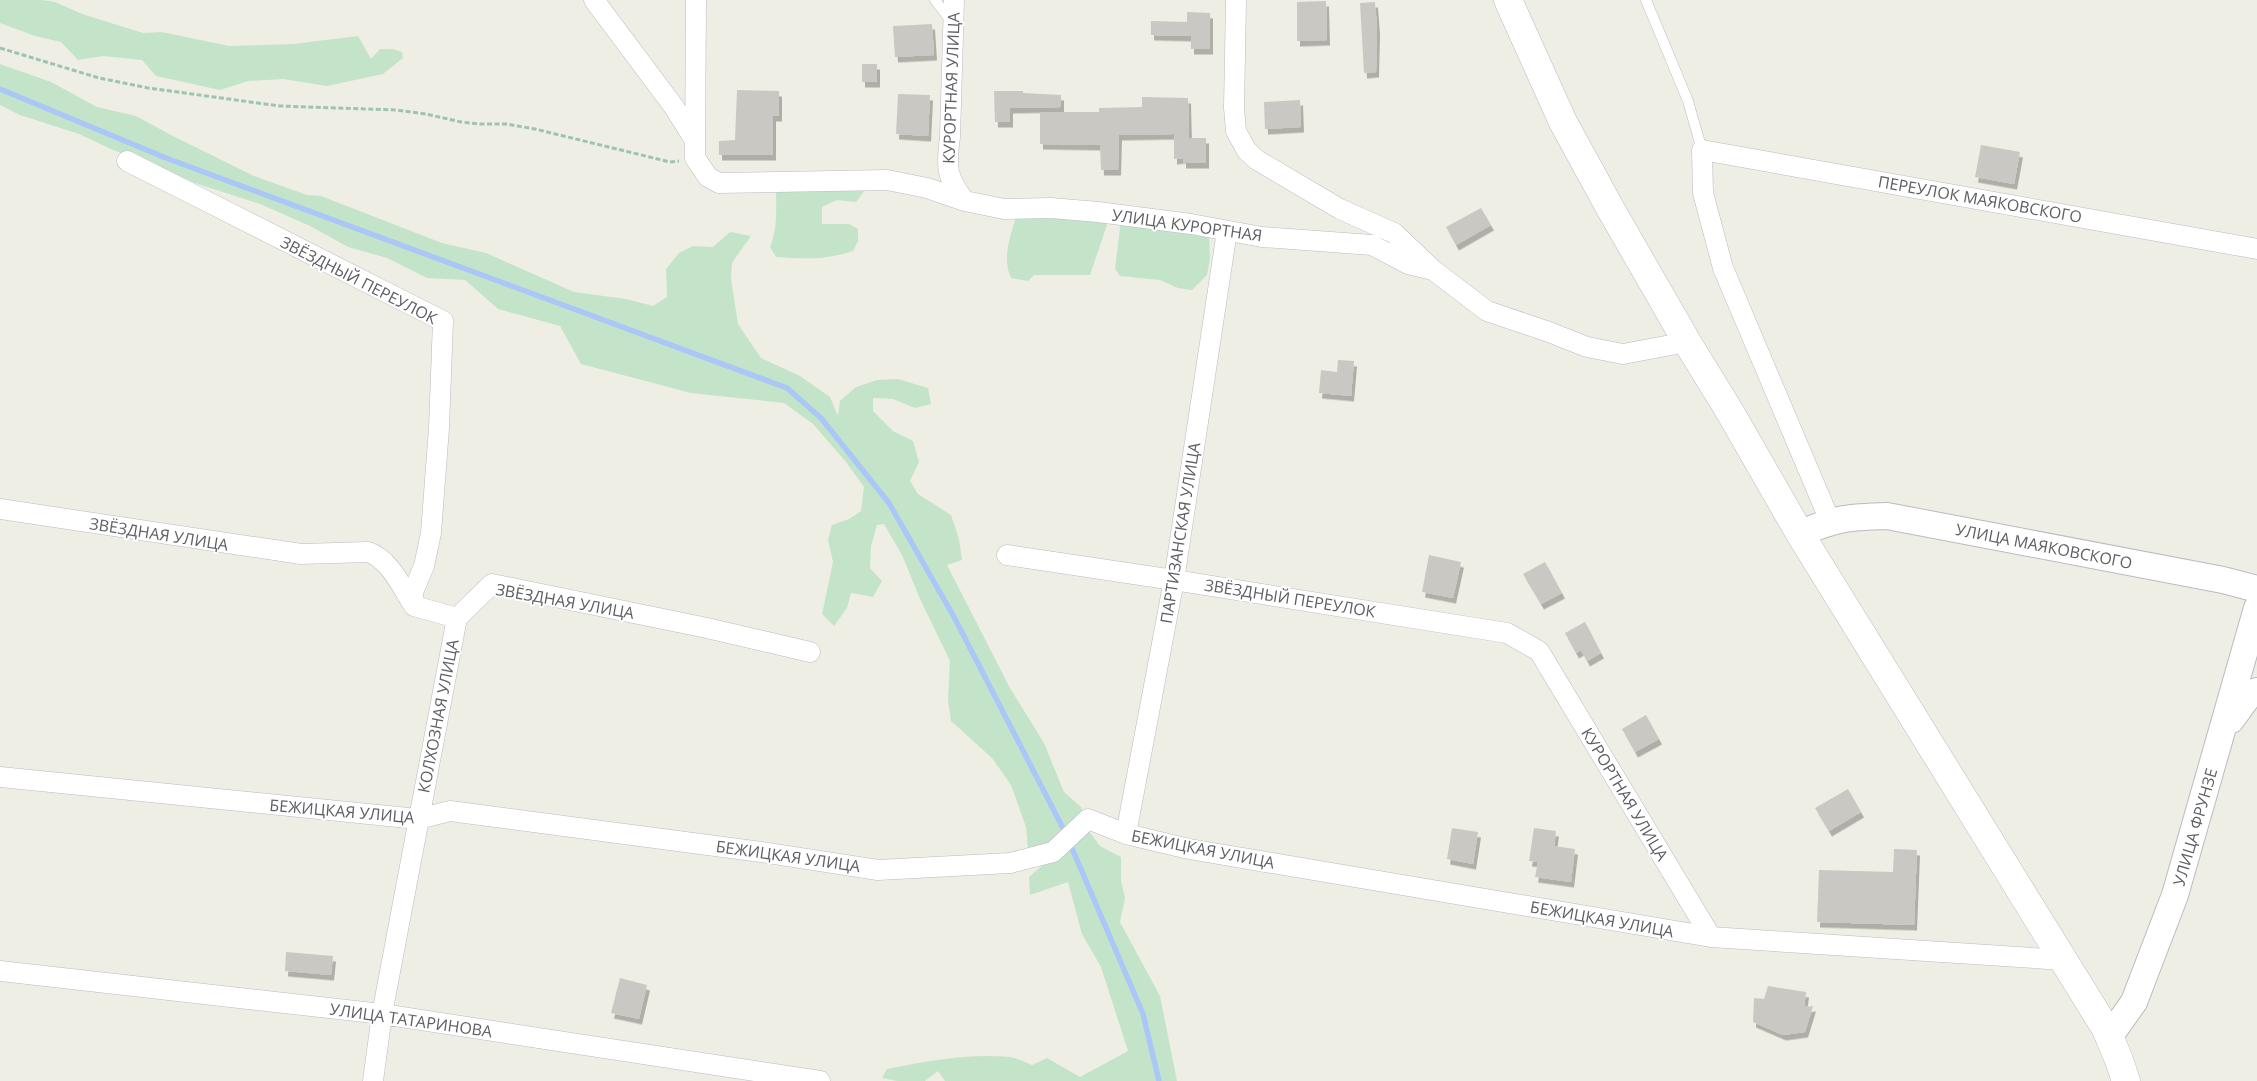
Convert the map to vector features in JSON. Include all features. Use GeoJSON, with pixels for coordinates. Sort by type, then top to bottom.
{"type":"FeatureCollection","features":[{"type":"Feature","properties":{"kind":"main road"},"geometry":{"type":"LineString","coordinates":[[1508,0],[1563,122],[1610,208],[1800,534],[2064,960],[2109,1037],[2126,1081]]}},
{"type":"Feature","properties":{"kind":"street","name":"УЛИЦА КУРОРТНАЯ"},"geometry":{"type":"LineString","coordinates":[[594,0],[674,108],[708,178],[719,183],[887,180],[927,188],[965,201],[1004,209],[1051,208],[1098,212],[1227,230],[1262,237],[1372,246],[1408,264],[1433,270],[1487,311],[1587,347],[1623,354],[1687,342]]}},
{"type":"Feature","properties":{"kind":"street"},"geometry":{"type":"LineString","coordinates":[[694,148],[696,0]]}},
{"type":"Feature","properties":{"kind":"street","name":"КУРОРТНАЯ УЛИЦА"},"geometry":{"type":"LineString","coordinates":[[954,0],[950,137],[947,158],[948,173],[954,187],[965,201]]}},
{"type":"Feature","properties":{"kind":"street"},"geometry":{"type":"LineString","coordinates":[[1236,0],[1234,108],[1236,131],[1247,151],[1257,160],[1340,209],[1394,233],[1433,270]]}},
{"type":"Feature","properties":{"kind":"street"},"geometry":{"type":"LineString","coordinates":[[1702,150],[1703,193],[1723,268],[1830,521]]}},
{"type":"Feature","properties":{"kind":"street","name":"ПЕРЕУЛОК МАЯКОВСКОГО"},"geometry":{"type":"LineString","coordinates":[[1702,150],[2257,249]]}},
{"type":"Feature","properties":{"kind":"street","name":"ЗВЁЗДНЫЙ ПЕРЕУЛОК"},"geometry":{"type":"LineString","coordinates":[[127,160],[442,321],[439,428],[431,533],[424,566],[413,592],[414,606]]}},
{"type":"Feature","properties":{"kind":"street","name":"ПАРТИЗАНСКАЯ УЛИЦА"},"geometry":{"type":"LineString","coordinates":[[1126,834],[1174,580],[1227,230]]}},
{"type":"Feature","properties":{"kind":"street","name":"ЗВЁЗДНАЯ УЛИЦА"},"geometry":{"type":"LineString","coordinates":[[0,509],[301,554],[368,552],[378,555],[386,564],[414,606]]}},
{"type":"Feature","properties":{"kind":"street","name":"УЛИЦА МАЯКОВСКОГО"},"geometry":{"type":"LineString","coordinates":[[1800,534],[1830,521],[1856,516],[1886,516],[2222,580],[2257,589]]}},
{"type":"Feature","properties":{"kind":"street","name":"ЗВЁЗДНЫЙ ПЕРЕУЛОК"},"geometry":{"type":"LineString","coordinates":[[1007,555],[1507,633],[1539,651]]}},
{"type":"Feature","properties":{"kind":"street","name":"ЗВЁЗДНАЯ УЛИЦА"},"geometry":{"type":"LineString","coordinates":[[457,618],[492,584],[707,628],[810,652]]}},
{"type":"Feature","properties":{"kind":"street"},"geometry":{"type":"LineString","coordinates":[[414,606],[457,618]]}},
{"type":"Feature","properties":{"kind":"street","name":"УЛИЦА ФРУНЗЕ"},"geometry":{"type":"LineString","coordinates":[[2109,1037],[2134,1002],[2175,895],[2257,608]]}},
{"type":"Feature","properties":{"kind":"street","name":"КОЛХОЗНАЯ УЛИЦА"},"geometry":{"type":"LineString","coordinates":[[373,1081],[382,1014],[457,618]]}},
{"type":"Feature","properties":{"kind":"street","name":"КУРОРТНАЯ УЛИЦА"},"geometry":{"type":"LineString","coordinates":[[1539,651],[1711,937]]}},
{"type":"Feature","properties":{"kind":"street"},"geometry":{"type":"LineString","coordinates":[[2223,731],[2250,694],[2257,691]]}},
{"type":"Feature","properties":{"kind":"street","name":"БЕЖИЦКАЯ УЛИЦА"},"geometry":{"type":"LineString","coordinates":[[0,778],[418,819],[450,811],[752,850],[878,870],[1010,863],[1053,852],[1088,819],[1126,834],[1199,851],[1711,937],[2064,960]]}},
{"type":"Feature","properties":{"kind":"street","name":"УЛИЦА ТАТАРИНОВА"},"geometry":{"type":"LineString","coordinates":[[0,971],[382,1014],[820,1081]]}},
{"type":"Feature","properties":{"kind":"lane"},"geometry":{"type":"LineString","coordinates":[[935,0],[954,25]]}},
{"type":"Feature","properties":{"kind":"lane"},"geometry":{"type":"LineString","coordinates":[[1646,0],[1688,101],[1702,150]]}},
{"type":"Feature","properties":{"kind":"path"},"geometry":{"type":"LineString","coordinates":[[0,48],[99,78],[148,88],[280,106],[396,110],[426,114],[461,122],[506,124],[535,129],[670,162],[694,148]]}},
{"type":"Feature","properties":{"kind":"green space"},"geometry":{"type":"Polygon","coordinates":[[[0,0],[42,0],[55,2],[82,14],[143,33],[162,32],[229,46],[294,44],[358,36],[371,59],[380,49],[393,49],[402,52],[403,58],[383,74],[327,86],[283,79],[248,81],[220,90],[156,76],[142,60],[103,56],[78,60],[61,42],[35,36],[0,23],[0,0]]]}},
{"type":"Feature","properties":{"kind":"green space"},"geometry":{"type":"Polygon","coordinates":[[[0,64],[51,82],[97,107],[136,116],[254,176],[307,195],[321,196],[442,243],[486,253],[574,292],[626,299],[653,306],[667,297],[666,269],[679,253],[693,246],[713,247],[730,232],[751,236],[732,263],[731,279],[738,324],[761,358],[800,376],[830,397],[838,416],[840,401],[856,387],[877,380],[898,379],[928,388],[931,404],[915,408],[893,399],[873,398],[873,411],[893,431],[913,441],[919,462],[910,481],[918,494],[951,515],[959,539],[962,560],[947,565],[1010,688],[1044,743],[1064,792],[1081,807],[1089,831],[1100,846],[1121,857],[1121,881],[1125,898],[1120,922],[1160,996],[1177,1081],[945,1081],[938,1071],[925,1081],[897,1081],[882,1078],[887,1069],[979,1056],[1010,1057],[1032,1065],[1047,1058],[1080,1077],[1128,1051],[1101,967],[1082,934],[1068,882],[1030,895],[1029,877],[1045,863],[1028,850],[1026,827],[1011,785],[992,758],[951,721],[948,700],[950,661],[920,599],[902,555],[884,524],[877,525],[871,546],[870,568],[882,581],[873,597],[851,593],[847,608],[834,626],[822,614],[833,562],[828,540],[832,525],[849,519],[861,511],[864,487],[846,462],[813,424],[784,403],[691,393],[581,364],[560,326],[498,309],[465,280],[427,278],[387,258],[348,247],[310,226],[260,204],[195,183],[156,165],[113,150],[79,134],[20,115],[0,105],[0,64]]]}},
{"type":"Feature","properties":{"kind":"green space"},"geometry":{"type":"Polygon","coordinates":[[[866,185],[865,190],[856,202],[837,200],[822,207],[822,224],[849,224],[858,229],[858,241],[853,251],[815,258],[776,257],[770,247],[775,225],[776,188],[866,185]]]}},
{"type":"Feature","properties":{"kind":"green space"},"geometry":{"type":"Polygon","coordinates":[[[1093,206],[1107,225],[1090,275],[1034,275],[1028,281],[1011,278],[1008,271],[1007,256],[1009,240],[1016,217],[1093,206]]]}},
{"type":"Feature","properties":{"kind":"green space"},"geometry":{"type":"Polygon","coordinates":[[[1121,220],[1209,234],[1210,258],[1207,275],[1192,290],[1178,288],[1160,280],[1120,276],[1115,269],[1121,220]]]}},
{"type":"Feature","properties":{"kind":"building"},"geometry":{"type":"Polygon","coordinates":[[[1326,1],[1327,40],[1297,41],[1297,2],[1326,1]]]}},
{"type":"Feature","properties":{"kind":"building"},"geometry":{"type":"Polygon","coordinates":[[[1375,2],[1377,29],[1376,72],[1364,73],[1360,3],[1375,2]]]}},
{"type":"Feature","properties":{"kind":"building"},"geometry":{"type":"Polygon","coordinates":[[[1187,12],[1210,13],[1210,49],[1191,49],[1191,36],[1151,35],[1151,21],[1187,22],[1187,12]]]}},
{"type":"Feature","properties":{"kind":"building"},"geometry":{"type":"Polygon","coordinates":[[[932,24],[934,55],[895,57],[893,26],[932,24]]]}},
{"type":"Feature","properties":{"kind":"building"},"geometry":{"type":"Polygon","coordinates":[[[862,64],[877,64],[877,82],[862,82],[862,64]]]}},
{"type":"Feature","properties":{"kind":"building"},"geometry":{"type":"Polygon","coordinates":[[[737,90],[779,91],[779,116],[773,116],[773,155],[719,155],[719,141],[735,140],[737,90]]]}},
{"type":"Feature","properties":{"kind":"building"},"geometry":{"type":"Polygon","coordinates":[[[994,91],[1023,91],[1023,93],[1061,95],[1061,107],[1010,108],[1010,122],[995,122],[994,91]]]}},
{"type":"Feature","properties":{"kind":"building"},"geometry":{"type":"Polygon","coordinates":[[[898,94],[930,95],[928,136],[896,134],[898,94]]]}},
{"type":"Feature","properties":{"kind":"building"},"geometry":{"type":"Polygon","coordinates":[[[1142,97],[1188,98],[1189,138],[1206,138],[1206,163],[1183,163],[1183,158],[1174,159],[1174,134],[1119,135],[1118,170],[1101,170],[1100,145],[1040,144],[1040,112],[1099,112],[1099,108],[1142,107],[1142,97]]]}},
{"type":"Feature","properties":{"kind":"building"},"geometry":{"type":"Polygon","coordinates":[[[1300,100],[1301,127],[1265,129],[1264,102],[1300,100]]]}},
{"type":"Feature","properties":{"kind":"building"},"geometry":{"type":"Polygon","coordinates":[[[1981,145],[2020,152],[2014,184],[1975,177],[1981,145]]]}},
{"type":"Feature","properties":{"kind":"building"},"geometry":{"type":"Polygon","coordinates":[[[1481,208],[1491,225],[1456,245],[1446,227],[1481,208]]]}},
{"type":"Feature","properties":{"kind":"building"},"geometry":{"type":"Polygon","coordinates":[[[1338,360],[1354,361],[1351,396],[1319,393],[1321,370],[1337,372],[1338,360]]]}},
{"type":"Feature","properties":{"kind":"building"},"geometry":{"type":"Polygon","coordinates":[[[1429,555],[1461,562],[1453,598],[1422,592],[1429,555]]]}},
{"type":"Feature","properties":{"kind":"building"},"geometry":{"type":"Polygon","coordinates":[[[1545,562],[1562,593],[1541,604],[1523,574],[1545,562]]]}},
{"type":"Feature","properties":{"kind":"building"},"geometry":{"type":"Polygon","coordinates":[[[1585,622],[1601,653],[1587,661],[1581,650],[1576,653],[1565,633],[1585,622]]]}},
{"type":"Feature","properties":{"kind":"building"},"geometry":{"type":"Polygon","coordinates":[[[1646,715],[1659,739],[1635,752],[1622,729],[1646,715]]]}},
{"type":"Feature","properties":{"kind":"building"},"geometry":{"type":"Polygon","coordinates":[[[1848,789],[1861,812],[1829,831],[1815,808],[1848,789]]]}},
{"type":"Feature","properties":{"kind":"building"},"geometry":{"type":"Polygon","coordinates":[[[1452,828],[1478,832],[1473,864],[1447,859],[1452,828]]]}},
{"type":"Feature","properties":{"kind":"building"},"geometry":{"type":"Polygon","coordinates":[[[1534,828],[1556,831],[1554,846],[1575,849],[1571,882],[1535,877],[1538,862],[1529,861],[1534,828]]]}},
{"type":"Feature","properties":{"kind":"building"},"geometry":{"type":"Polygon","coordinates":[[[1894,849],[1917,850],[1914,925],[1817,922],[1819,870],[1893,872],[1894,849]]]}},
{"type":"Feature","properties":{"kind":"building"},"geometry":{"type":"Polygon","coordinates":[[[286,952],[333,956],[331,975],[285,971],[286,952]]]}},
{"type":"Feature","properties":{"kind":"building"},"geometry":{"type":"Polygon","coordinates":[[[620,978],[647,985],[639,1019],[611,1013],[620,978]]]}},
{"type":"Feature","properties":{"kind":"building"},"geometry":{"type":"Polygon","coordinates":[[[1768,986],[1806,992],[1804,1007],[1813,1006],[1805,1032],[1783,1035],[1753,1022],[1754,998],[1764,999],[1768,986]]]}},
{"type":"Feature","properties":{"kind":"waterway"},"geometry":{"type":"LineString","coordinates":[[0,89],[166,158],[787,388],[821,418],[889,503],[954,617],[1065,832],[1143,1014],[1159,1081]]}}]}
